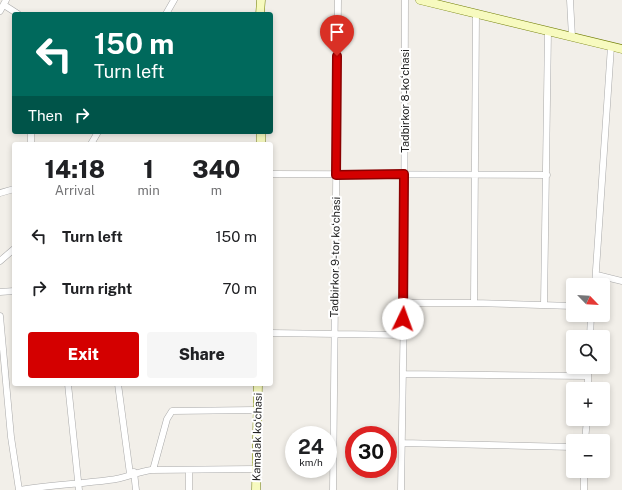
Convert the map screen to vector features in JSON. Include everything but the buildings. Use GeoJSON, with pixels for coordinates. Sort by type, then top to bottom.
{"type":"FeatureCollection","features":[{"type":"Feature","properties":{"kind":"street"},"geometry":{"type":"LineString","coordinates":[[167,12],[174,0]]}},
{"type":"Feature","properties":{"kind":"street"},"geometry":{"type":"LineString","coordinates":[[260,12],[261,0]]}},
{"type":"Feature","properties":{"kind":"street","name":"Tadbirkor 9-tor koʻchasi"},"geometry":{"type":"LineString","coordinates":[[333,490],[338,0]]}},
{"type":"Feature","properties":{"kind":"street","name":"Tadbirkor 8-koʻchasi"},"geometry":{"type":"LineString","coordinates":[[400,490],[403,374],[402,334],[404,303],[405,0]]}},
{"type":"Feature","properties":{"kind":"street"},"geometry":{"type":"LineString","coordinates":[[420,0],[622,49]]}},
{"type":"Feature","properties":{"kind":"street"},"geometry":{"type":"LineString","coordinates":[[570,0],[572,37]]}},
{"type":"Feature","properties":{"kind":"street"},"geometry":{"type":"LineString","coordinates":[[3,5],[15,12]]}},
{"type":"Feature","properties":{"kind":"street"},"geometry":{"type":"LineString","coordinates":[[474,303],[476,13]]}},
{"type":"Feature","properties":{"kind":"street"},"geometry":{"type":"LineString","coordinates":[[544,305],[548,31]]}},
{"type":"Feature","properties":{"kind":"street"},"geometry":{"type":"LineString","coordinates":[[596,278],[611,46]]}},
{"type":"Feature","properties":{"kind":"street"},"geometry":{"type":"LineString","coordinates":[[273,174],[547,175]]}},
{"type":"Feature","properties":{"kind":"street"},"geometry":{"type":"LineString","coordinates":[[0,194],[12,190]]}},
{"type":"Feature","properties":{"kind":"street"},"geometry":{"type":"LineString","coordinates":[[0,261],[12,251]]}},
{"type":"Feature","properties":{"kind":"street"},"geometry":{"type":"LineString","coordinates":[[597,275],[622,280]]}},
{"type":"Feature","properties":{"kind":"street"},"geometry":{"type":"LineString","coordinates":[[0,292],[12,291]]}},
{"type":"Feature","properties":{"kind":"street"},"geometry":{"type":"LineString","coordinates":[[404,303],[566,306]]}},
{"type":"Feature","properties":{"kind":"street"},"geometry":{"type":"LineString","coordinates":[[0,316],[11,437],[20,490],[50,485],[111,480],[132,473],[153,470],[256,469]]}},
{"type":"Feature","properties":{"kind":"street"},"geometry":{"type":"LineString","coordinates":[[273,333],[402,334]]}},
{"type":"Feature","properties":{"kind":"street"},"geometry":{"type":"LineString","coordinates":[[403,374],[588,376],[588,382]]}},
{"type":"Feature","properties":{"kind":"street"},"geometry":{"type":"LineString","coordinates":[[68,386],[79,490]]}},
{"type":"Feature","properties":{"kind":"street"},"geometry":{"type":"LineString","coordinates":[[118,386],[136,490]]}},
{"type":"Feature","properties":{"kind":"street","name":"Kamalak koʻchasi"},"geometry":{"type":"LineString","coordinates":[[256,490],[258,386]]}},
{"type":"Feature","properties":{"kind":"street"},"geometry":{"type":"LineString","coordinates":[[153,470],[167,419],[172,411],[258,410]]}},
{"type":"Feature","properties":{"kind":"street"},"geometry":{"type":"LineString","coordinates":[[402,443],[566,447]]}},
{"type":"Feature","properties":{"kind":"street"},"geometry":{"type":"LineString","coordinates":[[189,470],[189,490]]}},
{"type":"Feature","properties":{"kind":"street"},"geometry":{"type":"LineString","coordinates":[[584,478],[584,490]]}},
{"type":"Feature","properties":{"kind":"route"},"geometry":{"type":"LineString","coordinates":[[337,56],[336,175],[404,174],[403,319]]}}]}
